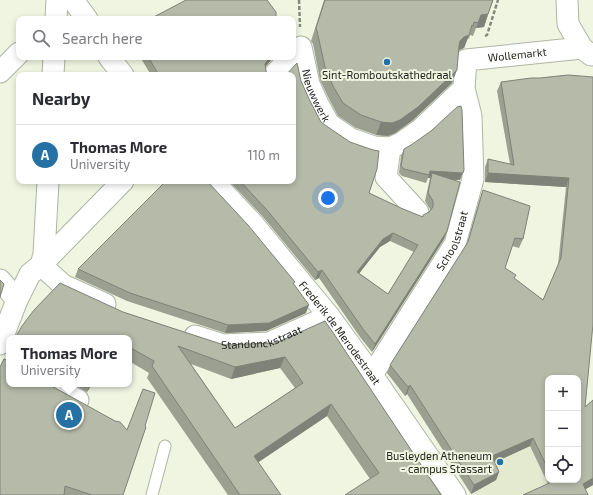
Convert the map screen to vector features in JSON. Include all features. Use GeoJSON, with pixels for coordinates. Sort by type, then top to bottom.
{"type":"FeatureCollection","features":[{"type":"Feature","properties":{"kind":"street"},"geometry":{"type":"LineString","coordinates":[[73,0],[85,16]]}},
{"type":"Feature","properties":{"kind":"street"},"geometry":{"type":"LineString","coordinates":[[92,0],[92,16]]}},
{"type":"Feature","properties":{"kind":"street"},"geometry":{"type":"LineString","coordinates":[[567,0],[568,24],[587,52]]}},
{"type":"Feature","properties":{"kind":"street","name":"Wollemarkt"},"geometry":{"type":"LineString","coordinates":[[466,60],[587,52]]}},
{"type":"Feature","properties":{"kind":"street","name":"Nieuwwerk"},"geometry":{"type":"LineString","coordinates":[[296,55],[318,104],[329,124],[351,139],[374,147],[390,148]]}},
{"type":"Feature","properties":{"kind":"street"},"geometry":{"type":"LineString","coordinates":[[0,72],[16,56]]}},
{"type":"Feature","properties":{"kind":"street"},"geometry":{"type":"LineString","coordinates":[[53,72],[54,60]]}},
{"type":"Feature","properties":{"kind":"street"},"geometry":{"type":"LineString","coordinates":[[111,60],[121,72]]}},
{"type":"Feature","properties":{"kind":"street"},"geometry":{"type":"LineString","coordinates":[[277,72],[288,60]]}},
{"type":"Feature","properties":{"kind":"street"},"geometry":{"type":"LineString","coordinates":[[418,212],[386,177],[390,148],[421,129],[464,88],[466,60]]}},
{"type":"Feature","properties":{"kind":"street","name":"Schoolstraat"},"geometry":{"type":"LineString","coordinates":[[372,375],[455,244],[473,179],[471,116],[464,88]]}},
{"type":"Feature","properties":{"kind":"street"},"geometry":{"type":"LineString","coordinates":[[41,265],[44,254],[48,184]]}},
{"type":"Feature","properties":{"kind":"street"},"geometry":{"type":"LineString","coordinates":[[0,344],[17,300],[30,274],[41,265],[120,184]]}},
{"type":"Feature","properties":{"kind":"street","name":"Frederik de Merodestraat"},"geometry":{"type":"LineString","coordinates":[[216,184],[254,225],[329,316],[372,375],[455,495]]}},
{"type":"Feature","properties":{"kind":"street"},"geometry":{"type":"LineString","coordinates":[[41,265],[63,285],[122,312]]}},
{"type":"Feature","properties":{"kind":"street"},"geometry":{"type":"LineString","coordinates":[[0,280],[17,300]]}},
{"type":"Feature","properties":{"kind":"street","name":"Standonckstraat"},"geometry":{"type":"LineString","coordinates":[[180,331],[223,345],[269,343],[329,316]]}},
{"type":"Feature","properties":{"kind":"street"},"geometry":{"type":"LineString","coordinates":[[53,387],[96,411]]}},
{"type":"Feature","properties":{"kind":"lane"},"geometry":{"type":"LineString","coordinates":[[152,495],[166,446]]}},
{"type":"Feature","properties":{"kind":"path"},"geometry":{"type":"LineString","coordinates":[[296,40],[299,0]]}},
{"type":"Feature","properties":{"kind":"path"},"geometry":{"type":"LineString","coordinates":[[466,60],[487,35],[498,0]]}},
{"type":"Feature","properties":{"kind":"shaded area","name":"Busleyden Atheneum - campus Stassart"},"geometry":{"type":"Polygon","coordinates":[[[545,407],[545,483],[568,483],[539,495],[474,495],[439,443],[545,407]]]}},
{"type":"Feature","properties":{"kind":"building"},"geometry":{"type":"Polygon","coordinates":[[[186,0],[267,0],[276,12],[276,16],[156,16],[186,0]]]}},
{"type":"Feature","properties":{"kind":"building","name":"Sint-Romboutskathedraal"},"geometry":{"type":"Polygon","coordinates":[[[325,0],[493,0],[488,14],[481,15],[478,23],[474,22],[473,26],[472,25],[469,35],[460,41],[457,70],[418,107],[400,120],[392,123],[381,122],[361,115],[343,103],[333,86],[325,67],[316,28],[325,0]]]}},
{"type":"Feature","properties":{"kind":"building"},"geometry":{"type":"Polygon","coordinates":[[[150,60],[268,60],[265,64],[266,72],[157,72],[150,60]]]}},
{"type":"Feature","properties":{"kind":"building"},"geometry":{"type":"Polygon","coordinates":[[[297,63],[301,81],[321,122],[350,142],[379,151],[377,169],[369,193],[423,217],[423,215],[429,212],[433,207],[433,201],[428,193],[432,173],[460,182],[447,231],[375,344],[322,270],[318,272],[266,209],[243,184],[296,184],[296,72],[289,72],[297,63]],[[393,233],[383,239],[357,272],[388,294],[418,245],[393,233]]]}},
{"type":"Feature","properties":{"kind":"building"},"geometry":{"type":"Polygon","coordinates":[[[568,75],[593,77],[593,324],[585,407],[593,400],[593,478],[583,484],[588,495],[523,495],[550,483],[581,483],[581,375],[545,375],[545,463],[533,438],[492,456],[499,472],[474,485],[410,385],[408,387],[390,365],[468,242],[483,190],[530,206],[523,239],[515,238],[505,268],[516,275],[514,278],[543,300],[561,258],[569,178],[488,173],[488,159],[514,165],[501,82],[568,75]]]}},
{"type":"Feature","properties":{"kind":"building"},"geometry":{"type":"Polygon","coordinates":[[[461,106],[463,173],[430,171],[429,175],[404,169],[401,166],[404,149],[431,131],[457,107],[461,106]]]}},
{"type":"Feature","properties":{"kind":"building"},"geometry":{"type":"Polygon","coordinates":[[[163,184],[210,184],[248,225],[295,282],[293,283],[309,305],[269,323],[228,325],[130,293],[78,269],[163,184]]]}},
{"type":"Feature","properties":{"kind":"building"},"geometry":{"type":"Polygon","coordinates":[[[0,280],[4,284],[0,297],[0,280]]]}},
{"type":"Feature","properties":{"kind":"building"},"geometry":{"type":"Polygon","coordinates":[[[60,283],[123,312],[224,345],[274,343],[325,321],[441,495],[345,495],[379,473],[331,404],[254,456],[281,495],[240,495],[152,366],[154,361],[132,349],[132,335],[17,335],[34,310],[60,283]],[[178,346],[235,428],[303,383],[285,357],[235,367],[178,346]]]}},
{"type":"Feature","properties":{"kind":"building"},"geometry":{"type":"Polygon","coordinates":[[[4,359],[6,360],[6,387],[53,387],[115,421],[120,422],[127,430],[143,389],[155,393],[145,426],[146,427],[123,495],[92,495],[65,486],[64,495],[0,495],[0,367],[4,359]]]}},
{"type":"Feature","properties":{"kind":"place","name":"Sint-Romboutskathedraal"},"geometry":{"type":"Point","coordinates":[387,62]}},
{"type":"Feature","properties":{"kind":"place","name":"Thomas More"},"geometry":{"type":"Point","coordinates":[69,415]}},
{"type":"Feature","properties":{"kind":"place","name":"Busleyden Atheneum - campus Stassart"},"geometry":{"type":"Point","coordinates":[500,462]}}]}
